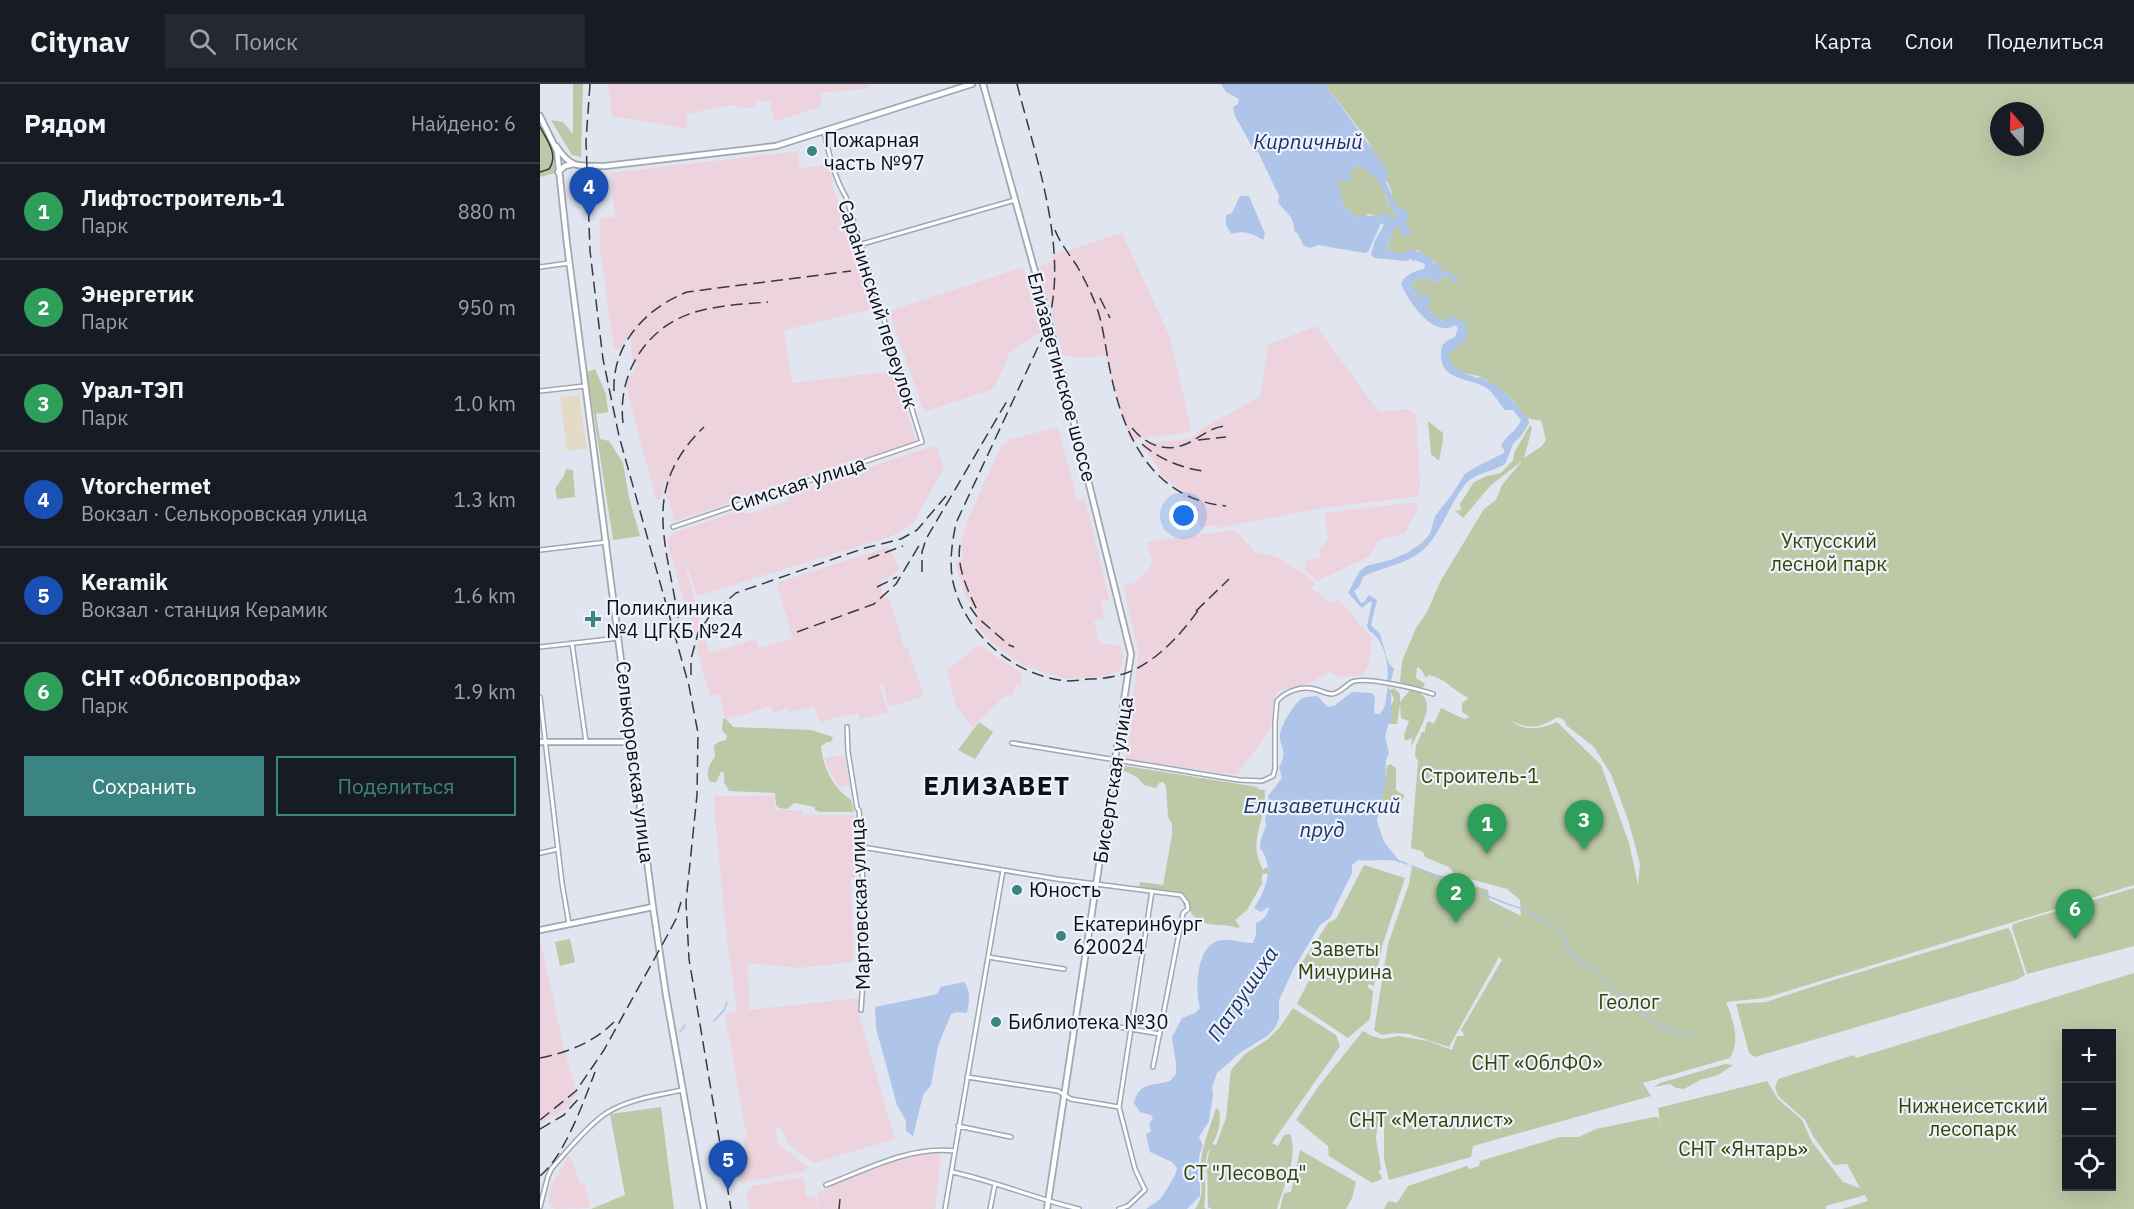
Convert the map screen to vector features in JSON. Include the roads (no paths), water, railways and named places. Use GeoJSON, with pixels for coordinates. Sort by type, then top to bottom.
{"type":"FeatureCollection","features":[{"type":"Feature","properties":{"kind":"main road"},"geometry":{"type":"LineString","coordinates":[[558,172],[565,166],[573,164],[605,166],[776,146],[972,84]]}},
{"type":"Feature","properties":{"kind":"main road","name":"Елизаветинское шоссе"},"geometry":{"type":"LineString","coordinates":[[983,84],[1105,542],[1131,654],[1130,672]]}},
{"type":"Feature","properties":{"kind":"main road"},"geometry":{"type":"LineString","coordinates":[[541,120],[562,155],[573,164]]}},
{"type":"Feature","properties":{"kind":"main road","name":"Селькоровская улица"},"geometry":{"type":"LineString","coordinates":[[556,146],[569,263],[653,907],[666,995],[704,1209]]}},
{"type":"Feature","properties":{"kind":"main road","name":"Бисертская улица"},"geometry":{"type":"LineString","coordinates":[[1047,1209],[1130,672]]}},
{"type":"Feature","properties":{"kind":"main road"},"geometry":{"type":"LineString","coordinates":[[542,742],[632,742]]}},
{"type":"Feature","properties":{"kind":"main road"},"geometry":{"type":"LineString","coordinates":[[540,930],[653,907]]}},
{"type":"Feature","properties":{"kind":"street","name":"Саранинский переулок"},"geometry":{"type":"LineString","coordinates":[[824,132],[836,176],[846,197],[922,442]]}},
{"type":"Feature","properties":{"kind":"street"},"geometry":{"type":"LineString","coordinates":[[861,245],[1015,200]]}},
{"type":"Feature","properties":{"kind":"street"},"geometry":{"type":"LineString","coordinates":[[540,267],[569,263]]}},
{"type":"Feature","properties":{"kind":"street"},"geometry":{"type":"LineString","coordinates":[[540,391],[585,386]]}},
{"type":"Feature","properties":{"kind":"street","name":"Симская улица"},"geometry":{"type":"LineString","coordinates":[[673,526],[922,442]]}},
{"type":"Feature","properties":{"kind":"street"},"geometry":{"type":"LineString","coordinates":[[540,550],[607,542]]}},
{"type":"Feature","properties":{"kind":"street"},"geometry":{"type":"LineString","coordinates":[[540,647],[619,638]]}},
{"type":"Feature","properties":{"kind":"street"},"geometry":{"type":"LineString","coordinates":[[572,643],[586,742]]}},
{"type":"Feature","properties":{"kind":"street"},"geometry":{"type":"LineString","coordinates":[[1012,743],[1239,780],[1262,781],[1273,776],[1277,701],[1289,692],[1310,688],[1330,694],[1339,693],[1351,682],[1361,680],[1412,687],[1433,694]]}},
{"type":"Feature","properties":{"kind":"street"},"geometry":{"type":"LineString","coordinates":[[540,697],[542,742],[569,924]]}},
{"type":"Feature","properties":{"kind":"street","name":"Мартовская улица"},"geometry":{"type":"LineString","coordinates":[[847,727],[848,752],[859,810],[862,847],[864,966],[861,1010]]}},
{"type":"Feature","properties":{"kind":"street"},"geometry":{"type":"LineString","coordinates":[[862,847],[1181,895],[1188,903],[1188,909],[1183,913],[1153,1067]]}},
{"type":"Feature","properties":{"kind":"street"},"geometry":{"type":"LineString","coordinates":[[540,853],[558,849]]}},
{"type":"Feature","properties":{"kind":"street"},"geometry":{"type":"LineString","coordinates":[[945,1209],[987,957],[1004,870]]}},
{"type":"Feature","properties":{"kind":"street"},"geometry":{"type":"LineString","coordinates":[[1119,1209],[1128,1206],[1145,1190],[1135,1169],[1119,1107],[1152,891]]}},
{"type":"Feature","properties":{"kind":"street"},"geometry":{"type":"LineString","coordinates":[[987,957],[1064,969]]}},
{"type":"Feature","properties":{"kind":"street"},"geometry":{"type":"LineString","coordinates":[[1077,1017],[1084,1021],[1160,1034]]}},
{"type":"Feature","properties":{"kind":"street"},"geometry":{"type":"LineString","coordinates":[[967,1077],[1065,1094],[1071,1099],[1119,1107]]}},
{"type":"Feature","properties":{"kind":"street"},"geometry":{"type":"LineString","coordinates":[[540,1208],[552,1168],[606,1113],[626,1104],[683,1090]]}},
{"type":"Feature","properties":{"kind":"street"},"geometry":{"type":"LineString","coordinates":[[958,1126],[1011,1137]]}},
{"type":"Feature","properties":{"kind":"street"},"geometry":{"type":"LineString","coordinates":[[826,1185],[915,1152],[936,1149],[955,1151]]}},
{"type":"Feature","properties":{"kind":"street"},"geometry":{"type":"LineString","coordinates":[[952,1172],[981,1178],[1079,1209]]}},
{"type":"Feature","properties":{"kind":"street"},"geometry":{"type":"LineString","coordinates":[[990,1209],[995,1184]]}},
{"type":"Feature","properties":{"kind":"water","name":"Кирпичный"},"geometry":{"type":"Polygon","coordinates":[[[1221,84],[1325,84],[1387,170],[1389,176],[1386,183],[1396,205],[1405,210],[1409,216],[1405,225],[1411,234],[1403,236],[1398,225],[1392,233],[1387,248],[1398,254],[1415,250],[1430,258],[1437,266],[1440,264],[1443,272],[1448,271],[1458,277],[1456,279],[1460,285],[1444,275],[1439,282],[1433,283],[1433,278],[1415,280],[1411,289],[1418,289],[1415,295],[1417,297],[1420,297],[1423,292],[1428,296],[1431,301],[1426,308],[1439,320],[1454,317],[1466,324],[1465,342],[1448,352],[1452,363],[1462,372],[1481,377],[1499,387],[1528,417],[1529,423],[1513,444],[1505,464],[1471,479],[1465,485],[1425,548],[1403,562],[1363,577],[1359,587],[1354,591],[1361,603],[1369,595],[1377,600],[1371,625],[1380,634],[1388,662],[1394,669],[1391,681],[1387,681],[1387,660],[1382,646],[1367,626],[1372,602],[1362,608],[1348,593],[1359,572],[1366,566],[1390,560],[1422,543],[1430,534],[1435,516],[1465,474],[1504,453],[1501,446],[1503,442],[1517,428],[1521,420],[1513,410],[1505,410],[1488,389],[1457,377],[1445,369],[1442,362],[1442,347],[1455,337],[1458,328],[1455,325],[1447,328],[1438,327],[1430,323],[1422,316],[1404,290],[1401,283],[1405,277],[1424,269],[1425,264],[1415,260],[1414,262],[1411,259],[1406,261],[1374,258],[1371,254],[1375,240],[1384,225],[1381,223],[1368,252],[1318,245],[1310,248],[1304,246],[1294,231],[1291,218],[1278,202],[1279,196],[1258,152],[1255,152],[1235,116],[1233,107],[1238,104],[1239,99],[1226,92],[1221,84]],[[1357,165],[1349,173],[1351,182],[1343,180],[1338,182],[1344,207],[1354,216],[1380,216],[1387,211],[1392,220],[1396,214],[1381,186],[1371,174],[1357,165]]]}},
{"type":"Feature","properties":{"kind":"water"},"geometry":{"type":"Polygon","coordinates":[[[1240,196],[1249,196],[1265,234],[1263,240],[1247,233],[1231,234],[1226,225],[1226,215],[1232,213],[1240,196]]]}},
{"type":"Feature","properties":{"kind":"water","name":"Елизаветинский пруд"},"geometry":{"type":"Polygon","coordinates":[[[1388,686],[1391,693],[1392,721],[1388,725],[1385,737],[1389,753],[1377,821],[1384,842],[1401,863],[1391,860],[1358,860],[1352,865],[1352,873],[1330,918],[1320,925],[1294,968],[1279,1000],[1279,1019],[1275,1028],[1217,1073],[1212,1087],[1209,1121],[1199,1137],[1203,1146],[1199,1164],[1200,1196],[1187,1209],[1146,1209],[1163,1195],[1177,1168],[1172,1162],[1150,1152],[1146,1134],[1151,1131],[1149,1124],[1153,1118],[1151,1115],[1140,1112],[1134,1103],[1139,1091],[1143,1088],[1170,1081],[1176,1074],[1172,1037],[1182,1018],[1195,1013],[1200,1008],[1198,972],[1204,954],[1209,947],[1220,940],[1253,943],[1256,923],[1268,912],[1269,907],[1261,912],[1254,908],[1267,878],[1267,863],[1260,848],[1270,802],[1268,796],[1282,778],[1279,767],[1283,757],[1280,739],[1282,726],[1296,704],[1308,697],[1317,696],[1328,707],[1334,706],[1352,692],[1372,693],[1375,698],[1374,712],[1380,714],[1385,706],[1388,686]]]}},
{"type":"Feature","properties":{"kind":"water"},"geometry":{"type":"Polygon","coordinates":[[[964,982],[969,993],[967,1013],[951,1014],[938,1046],[931,1085],[923,1095],[913,1136],[906,1131],[906,1121],[897,1105],[876,1028],[875,1007],[937,994],[941,987],[964,982]]]}},
{"type":"Feature","properties":{"kind":"waterway"},"geometry":{"type":"LineString","coordinates":[[1394,859],[1407,864]]}},
{"type":"Feature","properties":{"kind":"waterway"},"geometry":{"type":"LineString","coordinates":[[1412,866],[1524,910],[1565,934],[1569,954],[1596,970],[1606,983],[1642,1014],[1671,1031],[1693,1036]]}},
{"type":"Feature","properties":{"kind":"waterway"},"geometry":{"type":"LineString","coordinates":[[714,1021],[724,1010],[727,1002]]}},
{"type":"Feature","properties":{"kind":"waterway"},"geometry":{"type":"LineString","coordinates":[[680,1032],[685,1025]]}},
{"type":"Feature","properties":{"kind":"tram line"},"geometry":{"type":"LineString","coordinates":[[540,127],[551,148],[553,158],[549,169],[540,172]]}},
{"type":"Feature","properties":{"kind":"railway"},"geometry":{"type":"LineString","coordinates":[[590,84],[586,141],[590,251],[603,359],[619,436],[689,686],[698,733],[697,795],[686,902],[689,959],[731,1209]]}},
{"type":"Feature","properties":{"kind":"railway"},"geometry":{"type":"LineString","coordinates":[[1017,84],[1048,208],[1055,273],[1052,303],[1045,332],[956,523],[951,567],[959,601],[968,619],[980,635],[1010,661],[1046,677],[1066,681],[1099,679],[1140,667],[1170,644],[1202,605]]}},
{"type":"Feature","properties":{"kind":"railway"},"geometry":{"type":"LineString","coordinates":[[1055,230],[1080,271],[1096,305],[1123,418],[1145,460],[1160,477],[1178,491],[1200,501],[1226,506]]}},
{"type":"Feature","properties":{"kind":"railway"},"geometry":{"type":"LineString","coordinates":[[614,391],[615,374],[625,343],[645,318],[672,299],[687,292],[851,271]]}},
{"type":"Feature","properties":{"kind":"railway"},"geometry":{"type":"LineString","coordinates":[[1100,298],[1110,318]]}},
{"type":"Feature","properties":{"kind":"railway"},"geometry":{"type":"LineString","coordinates":[[623,423],[622,404],[631,369],[651,339],[665,327],[681,317],[707,309],[768,302]]}},
{"type":"Feature","properties":{"kind":"railway"},"geometry":{"type":"LineString","coordinates":[[922,572],[922,552],[926,539],[1007,401]]}},
{"type":"Feature","properties":{"kind":"railway"},"geometry":{"type":"LineString","coordinates":[[1132,428],[1150,443],[1171,448],[1179,447],[1209,431],[1224,426]]}},
{"type":"Feature","properties":{"kind":"railway"},"geometry":{"type":"LineString","coordinates":[[678,618],[665,541],[663,517],[665,495],[671,472],[684,450],[704,427]]}},
{"type":"Feature","properties":{"kind":"railway"},"geometry":{"type":"LineString","coordinates":[[1198,440],[1226,437]]}},
{"type":"Feature","properties":{"kind":"railway"},"geometry":{"type":"LineString","coordinates":[[1142,444],[1171,462],[1203,471]]}},
{"type":"Feature","properties":{"kind":"railway"},"geometry":{"type":"LineString","coordinates":[[691,675],[691,659],[698,633],[711,614],[736,593],[865,548],[901,539],[917,530],[946,496]]}},
{"type":"Feature","properties":{"kind":"railway"},"geometry":{"type":"LineString","coordinates":[[797,632],[874,604],[896,584],[920,544]]}},
{"type":"Feature","properties":{"kind":"railway"},"geometry":{"type":"LineString","coordinates":[[960,545],[961,570],[977,610]]}},
{"type":"Feature","properties":{"kind":"railway"},"geometry":{"type":"LineString","coordinates":[[868,559],[903,546]]}},
{"type":"Feature","properties":{"kind":"railway"},"geometry":{"type":"LineString","coordinates":[[877,587],[897,577]]}},
{"type":"Feature","properties":{"kind":"railway"},"geometry":{"type":"LineString","coordinates":[[1196,611],[1229,579]]}},
{"type":"Feature","properties":{"kind":"railway"},"geometry":{"type":"LineString","coordinates":[[970,607],[978,618],[1014,647]]}},
{"type":"Feature","properties":{"kind":"railway"},"geometry":{"type":"LineString","coordinates":[[540,1120],[576,1091],[604,1050],[676,919],[681,902]]}},
{"type":"Feature","properties":{"kind":"railway"},"geometry":{"type":"LineString","coordinates":[[540,1058],[580,1046],[598,1036],[614,1022]]}},
{"type":"Feature","properties":{"kind":"railway"},"geometry":{"type":"LineString","coordinates":[[540,1176],[549,1167],[565,1142],[595,1072]]}},
{"type":"Feature","properties":{"kind":"railway"},"geometry":{"type":"LineString","coordinates":[[540,1129],[564,1115],[580,1097]]}},
{"type":"Feature","properties":{"kind":"railway"},"geometry":{"type":"LineString","coordinates":[[839,1209],[840,1199]]}},
{"type":"Feature","properties":{"kind":"place","name":"Пожарная часть №97"},"geometry":{"type":"Point","coordinates":[812,151]}},
{"type":"Feature","properties":{"kind":"place","name":"Vtorchermet"},"geometry":{"type":"Point","coordinates":[589,217]}},
{"type":"Feature","properties":{"kind":"place","name":"Поликлиника №4 ЦГКБ №24"},"geometry":{"type":"Point","coordinates":[593,619]}},
{"type":"Feature","properties":{"kind":"place","name":"Урал-ТЭП"},"geometry":{"type":"Point","coordinates":[1584,850]}},
{"type":"Feature","properties":{"kind":"place","name":"Лифтостроитель-1"},"geometry":{"type":"Point","coordinates":[1487,854]}},
{"type":"Feature","properties":{"kind":"place","name":"Юность"},"geometry":{"type":"Point","coordinates":[1017,890]}},
{"type":"Feature","properties":{"kind":"place","name":"Энергетик"},"geometry":{"type":"Point","coordinates":[1456,923]}},
{"type":"Feature","properties":{"kind":"place","name":"Екатеринбург 620024"},"geometry":{"type":"Point","coordinates":[1061,936]}},
{"type":"Feature","properties":{"kind":"place","name":"СНТ «Облсовпрофа»"},"geometry":{"type":"Point","coordinates":[2075,939]}},
{"type":"Feature","properties":{"kind":"place","name":"Библиотека №30"},"geometry":{"type":"Point","coordinates":[996,1022]}},
{"type":"Feature","properties":{"kind":"place","name":"Keramik"},"geometry":{"type":"Point","coordinates":[728,1190]}},
{"type":"Feature","properties":{"kind":"district","name":"ЕЛИЗАВЕТ"},"geometry":{"type":"Point","coordinates":[997,786]}},
{"type":"Feature","properties":{"kind":"park label","name":"Уктусский лесной парк"},"geometry":{"type":"Point","coordinates":[1829,552]}},
{"type":"Feature","properties":{"kind":"park label","name":"Строитель-1"},"geometry":{"type":"Point","coordinates":[1480,776]}},
{"type":"Feature","properties":{"kind":"park label","name":"Заветы Мичурина"},"geometry":{"type":"Point","coordinates":[1345,960]}},
{"type":"Feature","properties":{"kind":"park label","name":"Геолог"},"geometry":{"type":"Point","coordinates":[1629,1002]}},
{"type":"Feature","properties":{"kind":"park label","name":"СНТ «ОблФО»"},"geometry":{"type":"Point","coordinates":[1537,1063]}},
{"type":"Feature","properties":{"kind":"park label","name":"Нижнеисетский лесопарк"},"geometry":{"type":"Point","coordinates":[1973,1118]}},
{"type":"Feature","properties":{"kind":"park label","name":"СНТ «Металлист»"},"geometry":{"type":"Point","coordinates":[1431,1120]}},
{"type":"Feature","properties":{"kind":"park label","name":"СНТ «Янтарь»"},"geometry":{"type":"Point","coordinates":[1743,1149]}},
{"type":"Feature","properties":{"kind":"park label","name":"СТ \"Лесовод\""},"geometry":{"type":"Point","coordinates":[1245,1173]}},
{"type":"Feature","properties":{"kind":"water label","name":"Патрушиха"},"geometry":{"type":"Point","coordinates":[1243,994]}}]}
